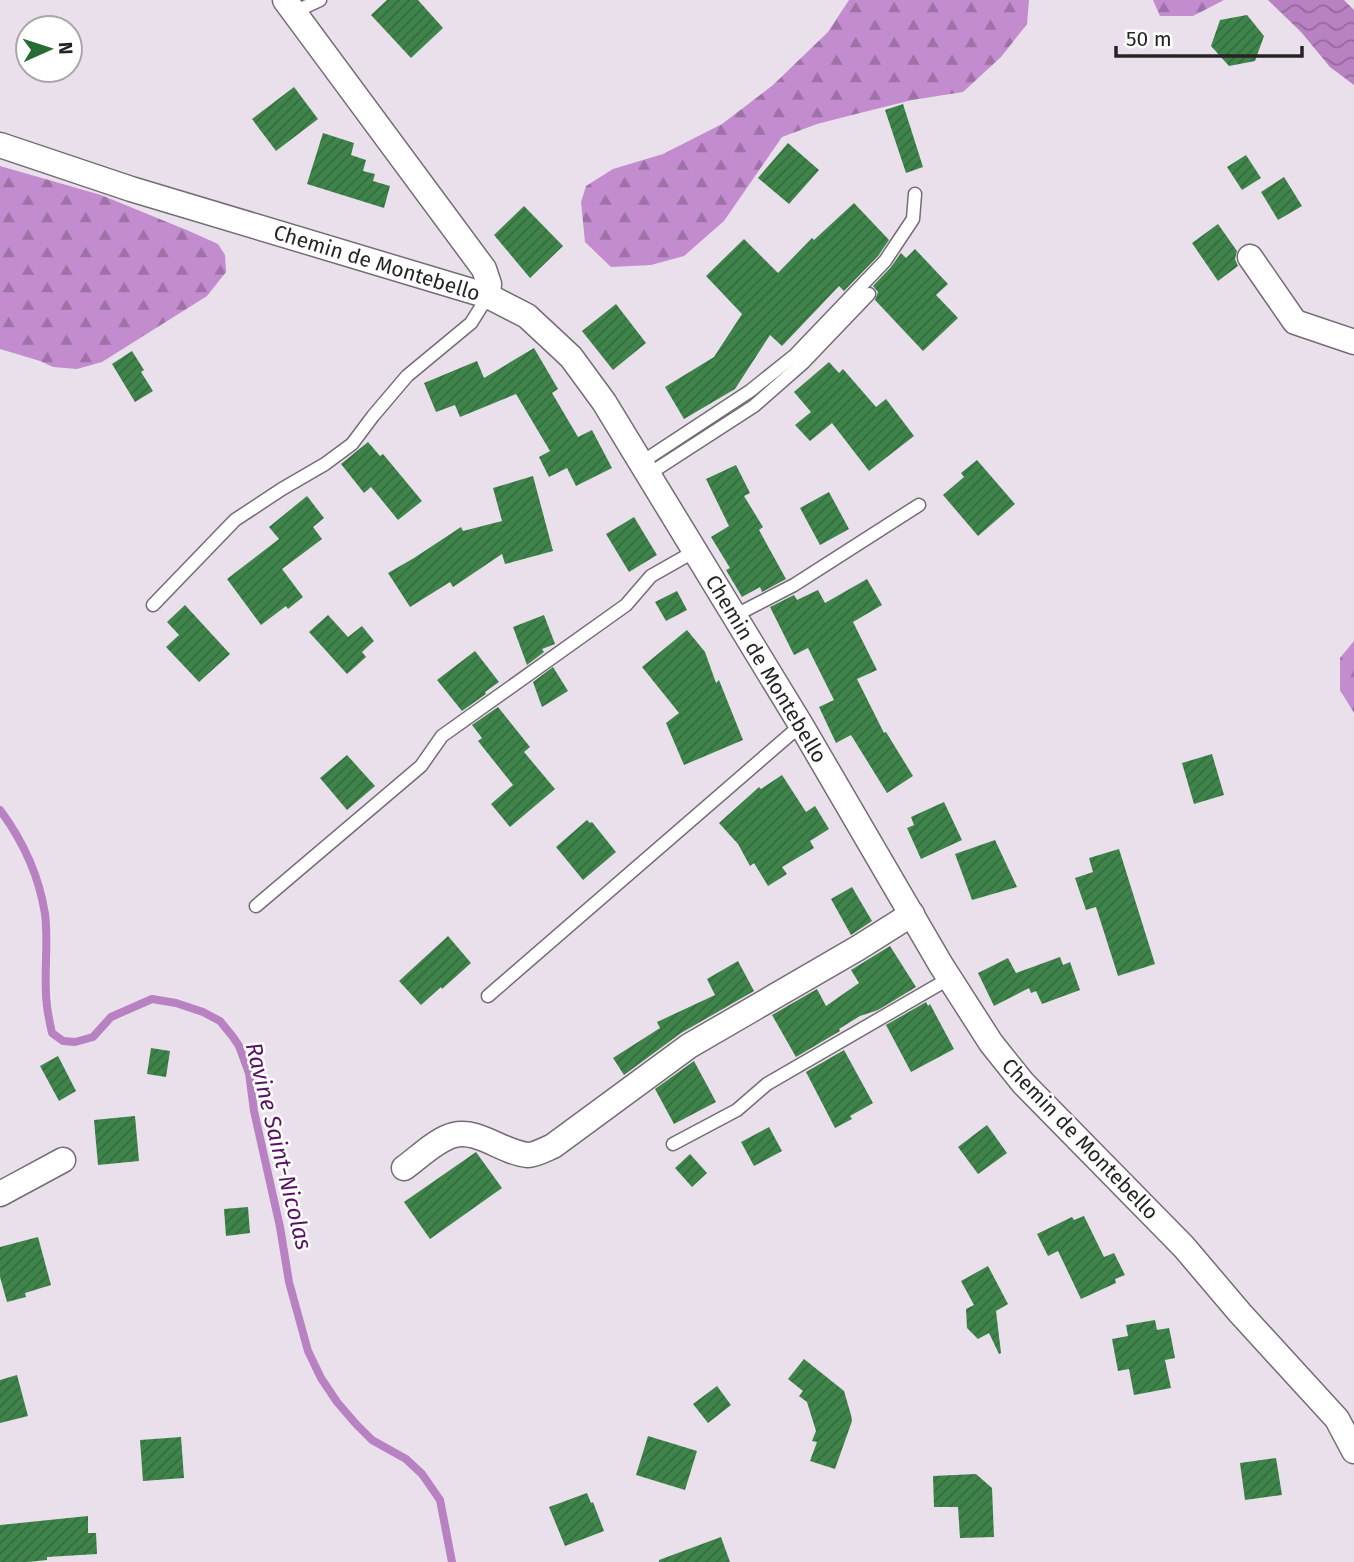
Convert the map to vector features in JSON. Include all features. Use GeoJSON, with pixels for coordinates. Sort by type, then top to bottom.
{"type":"FeatureCollection","features":[{"type":"Feature","properties":{"kind":"street"},"geometry":{"type":"LineString","coordinates":[[290,6],[484,269],[489,284],[488,296]]}},
{"type":"Feature","properties":{"kind":"street","name":"Chemin de Montebello"},"geometry":{"type":"LineString","coordinates":[[0,145],[131,189],[488,296],[527,316],[571,357],[604,402],[645,468],[990,1043],[1023,1083],[1184,1247],[1337,1419],[1354,1451]]}},
{"type":"Feature","properties":{"kind":"street"},"geometry":{"type":"LineString","coordinates":[[1250,257],[1295,322],[1354,342]]}},
{"type":"Feature","properties":{"kind":"street"},"geometry":{"type":"LineString","coordinates":[[404,1168],[435,1145],[455,1135],[474,1136],[529,1155],[553,1146],[689,1046],[912,914]]}},
{"type":"Feature","properties":{"kind":"street"},"geometry":{"type":"LineString","coordinates":[[0,1194],[63,1160]]}},
{"type":"Feature","properties":{"kind":"lane"},"geometry":{"type":"LineString","coordinates":[[290,6],[320,0]]}},
{"type":"Feature","properties":{"kind":"lane"},"geometry":{"type":"LineString","coordinates":[[645,468],[795,355],[885,261],[913,219],[915,194]]}},
{"type":"Feature","properties":{"kind":"lane"},"geometry":{"type":"LineString","coordinates":[[645,468],[754,406],[803,363],[869,295]]}},
{"type":"Feature","properties":{"kind":"lane"},"geometry":{"type":"LineString","coordinates":[[153,605],[235,520],[352,444],[407,376],[471,323],[488,296]]}},
{"type":"Feature","properties":{"kind":"lane"},"geometry":{"type":"LineString","coordinates":[[734,616],[794,585],[919,505]]}},
{"type":"Feature","properties":{"kind":"lane"},"geometry":{"type":"LineString","coordinates":[[256,906],[421,766],[442,736],[626,605],[651,576],[695,551]]}},
{"type":"Feature","properties":{"kind":"lane"},"geometry":{"type":"LineString","coordinates":[[488,996],[801,725]]}},
{"type":"Feature","properties":{"kind":"lane"},"geometry":{"type":"LineString","coordinates":[[673,1144],[737,1110],[767,1084],[950,978]]}},
{"type":"Feature","properties":{"kind":"green space"},"geometry":{"type":"Polygon","coordinates":[[[849,0],[1029,0],[1027,24],[1001,57],[963,92],[912,100],[817,124],[782,137],[724,221],[684,256],[651,265],[611,267],[585,242],[581,202],[586,186],[613,169],[663,154],[722,124],[773,85],[828,32],[849,0]]]}},
{"type":"Feature","properties":{"kind":"green space"},"geometry":{"type":"Polygon","coordinates":[[[1153,0],[1224,0],[1193,16],[1160,16],[1153,0]]]}},
{"type":"Feature","properties":{"kind":"green space"},"geometry":{"type":"Polygon","coordinates":[[[0,166],[101,195],[218,244],[225,255],[226,272],[207,296],[102,362],[77,369],[53,367],[0,349],[0,166]]]}},
{"type":"Feature","properties":{"kind":"green space"},"geometry":{"type":"Polygon","coordinates":[[[1354,641],[1354,713],[1340,690],[1340,658],[1354,641]]]}},
{"type":"Feature","properties":{"kind":"water"},"geometry":{"type":"Polygon","coordinates":[[[1268,0],[1344,0],[1354,10],[1354,85],[1330,67],[1301,32],[1268,0]]]}},
{"type":"Feature","properties":{"kind":"building"},"geometry":{"type":"Polygon","coordinates":[[[387,0],[418,0],[443,28],[411,58],[371,15],[387,0]]]}},
{"type":"Feature","properties":{"kind":"building"},"geometry":{"type":"Polygon","coordinates":[[[1247,15],[1264,36],[1255,61],[1229,66],[1211,46],[1220,20],[1247,15]]]}},
{"type":"Feature","properties":{"kind":"building"},"geometry":{"type":"Polygon","coordinates":[[[294,87],[318,119],[276,151],[252,119],[294,87]]]}},
{"type":"Feature","properties":{"kind":"building"},"geometry":{"type":"Polygon","coordinates":[[[903,104],[923,167],[906,173],[885,110],[903,104]]]}},
{"type":"Feature","properties":{"kind":"building"},"geometry":{"type":"Polygon","coordinates":[[[323,133],[354,143],[351,155],[366,160],[363,171],[375,174],[373,181],[390,186],[384,208],[307,184],[323,133]]]}},
{"type":"Feature","properties":{"kind":"building"},"geometry":{"type":"Polygon","coordinates":[[[788,143],[819,170],[789,204],[758,178],[788,143]]]}},
{"type":"Feature","properties":{"kind":"building"},"geometry":{"type":"Polygon","coordinates":[[[1246,155],[1261,178],[1242,190],[1227,167],[1246,155]]]}},
{"type":"Feature","properties":{"kind":"building"},"geometry":{"type":"Polygon","coordinates":[[[1284,177],[1302,206],[1278,220],[1261,192],[1284,177]]]}},
{"type":"Feature","properties":{"kind":"building"},"geometry":{"type":"Polygon","coordinates":[[[854,203],[889,240],[878,256],[844,291],[839,286],[782,346],[770,335],[735,389],[684,419],[665,387],[714,357],[742,314],[706,276],[744,239],[778,273],[812,238],[814,240],[854,203]]]}},
{"type":"Feature","properties":{"kind":"building"},"geometry":{"type":"Polygon","coordinates":[[[524,206],[563,246],[530,278],[494,235],[524,206]]]}},
{"type":"Feature","properties":{"kind":"building"},"geometry":{"type":"Polygon","coordinates":[[[1218,224],[1237,251],[1235,259],[1238,266],[1218,281],[1192,243],[1218,224]]]}},
{"type":"Feature","properties":{"kind":"building"},"geometry":{"type":"Polygon","coordinates":[[[915,249],[948,284],[936,295],[958,318],[923,351],[875,300],[878,292],[873,286],[901,253],[906,258],[915,249]]]}},
{"type":"Feature","properties":{"kind":"building"},"geometry":{"type":"Polygon","coordinates":[[[616,304],[646,343],[613,370],[582,331],[616,304]]]}},
{"type":"Feature","properties":{"kind":"building"},"geometry":{"type":"Polygon","coordinates":[[[534,348],[558,389],[552,393],[578,437],[592,430],[612,468],[576,486],[567,468],[549,477],[539,457],[550,451],[516,394],[460,417],[455,405],[436,412],[424,383],[477,361],[484,378],[534,348]]]}},
{"type":"Feature","properties":{"kind":"building"},"geometry":{"type":"Polygon","coordinates":[[[132,351],[153,391],[135,402],[112,364],[132,351]]]}},
{"type":"Feature","properties":{"kind":"building"},"geometry":{"type":"Polygon","coordinates":[[[829,362],[839,373],[843,369],[876,407],[886,399],[914,436],[869,471],[832,423],[810,441],[795,425],[811,412],[794,392],[829,362]]]}},
{"type":"Feature","properties":{"kind":"building"},"geometry":{"type":"Polygon","coordinates":[[[368,442],[380,456],[383,454],[422,501],[398,520],[371,487],[364,493],[341,464],[368,442]]]}},
{"type":"Feature","properties":{"kind":"building"},"geometry":{"type":"Polygon","coordinates":[[[977,460],[1015,504],[978,536],[943,495],[964,477],[961,473],[977,460]]]}},
{"type":"Feature","properties":{"kind":"building"},"geometry":{"type":"Polygon","coordinates":[[[736,465],[750,493],[744,496],[763,527],[759,530],[786,579],[762,592],[760,587],[742,597],[726,570],[730,568],[711,537],[729,526],[706,479],[736,465]]]}},
{"type":"Feature","properties":{"kind":"building"},"geometry":{"type":"Polygon","coordinates":[[[533,476],[553,551],[505,564],[502,554],[453,587],[450,582],[410,607],[388,573],[461,527],[463,531],[502,521],[493,488],[533,476]]]}},
{"type":"Feature","properties":{"kind":"building"},"geometry":{"type":"Polygon","coordinates":[[[829,492],[849,529],[820,545],[800,508],[829,492]]]}},
{"type":"Feature","properties":{"kind":"building"},"geometry":{"type":"Polygon","coordinates":[[[307,496],[324,518],[313,527],[322,539],[282,569],[303,597],[261,625],[227,579],[279,539],[269,527],[307,496]]]}},
{"type":"Feature","properties":{"kind":"building"},"geometry":{"type":"Polygon","coordinates":[[[634,517],[657,555],[629,572],[606,534],[634,517]]]}},
{"type":"Feature","properties":{"kind":"building"},"geometry":{"type":"Polygon","coordinates":[[[867,579],[882,605],[853,622],[877,670],[857,679],[884,733],[886,732],[913,776],[887,793],[851,735],[836,743],[819,707],[834,700],[808,648],[794,655],[770,607],[794,595],[797,600],[818,590],[825,603],[867,579]]]}},
{"type":"Feature","properties":{"kind":"building"},"geometry":{"type":"Polygon","coordinates":[[[677,591],[687,610],[666,621],[655,602],[677,591]]]}},
{"type":"Feature","properties":{"kind":"building"},"geometry":{"type":"Polygon","coordinates":[[[185,605],[230,654],[199,682],[166,647],[179,635],[167,622],[185,605]]]}},
{"type":"Feature","properties":{"kind":"building"},"geometry":{"type":"Polygon","coordinates":[[[328,615],[348,637],[362,626],[374,641],[362,652],[366,657],[347,674],[309,632],[328,615]]]}},
{"type":"Feature","properties":{"kind":"building"},"geometry":{"type":"Polygon","coordinates":[[[544,615],[555,644],[542,649],[544,652],[527,665],[513,627],[544,615]]]}},
{"type":"Feature","properties":{"kind":"building"},"geometry":{"type":"Polygon","coordinates":[[[687,630],[705,652],[716,683],[719,680],[743,740],[684,765],[666,723],[679,713],[642,667],[687,630]]]}},
{"type":"Feature","properties":{"kind":"building"},"geometry":{"type":"Polygon","coordinates":[[[475,651],[499,682],[462,711],[437,680],[475,651]]]}},
{"type":"Feature","properties":{"kind":"building"},"geometry":{"type":"Polygon","coordinates":[[[553,667],[568,691],[542,707],[533,682],[553,667]]]}},
{"type":"Feature","properties":{"kind":"building"},"geometry":{"type":"Polygon","coordinates":[[[498,707],[530,747],[524,752],[555,789],[510,827],[491,804],[513,785],[478,741],[482,738],[472,725],[498,707]]]}},
{"type":"Feature","properties":{"kind":"building"},"geometry":{"type":"Polygon","coordinates":[[[1212,754],[1224,795],[1194,804],[1182,763],[1212,754]]]}},
{"type":"Feature","properties":{"kind":"building"},"geometry":{"type":"Polygon","coordinates":[[[347,755],[375,786],[347,810],[320,778],[347,755]]]}},
{"type":"Feature","properties":{"kind":"building"},"geometry":{"type":"Polygon","coordinates":[[[782,775],[806,812],[815,806],[829,829],[810,841],[814,848],[782,867],[787,874],[768,886],[754,863],[750,866],[738,844],[719,823],[759,787],[761,789],[782,775]]]}},
{"type":"Feature","properties":{"kind":"building"},"geometry":{"type":"Polygon","coordinates":[[[944,802],[962,840],[921,859],[907,828],[914,825],[911,817],[944,802]]]}},
{"type":"Feature","properties":{"kind":"building"},"geometry":{"type":"Polygon","coordinates":[[[587,820],[592,822],[616,852],[583,880],[556,847],[587,820]]]}},
{"type":"Feature","properties":{"kind":"building"},"geometry":{"type":"Polygon","coordinates":[[[995,840],[1017,887],[972,900],[955,854],[995,840]]]}},
{"type":"Feature","properties":{"kind":"building"},"geometry":{"type":"Polygon","coordinates":[[[1119,849],[1155,964],[1118,976],[1096,907],[1086,910],[1075,878],[1093,872],[1089,858],[1119,849]]]}},
{"type":"Feature","properties":{"kind":"building"},"geometry":{"type":"Polygon","coordinates":[[[852,887],[872,921],[851,935],[831,899],[852,887]]]}},
{"type":"Feature","properties":{"kind":"building"},"geometry":{"type":"Polygon","coordinates":[[[448,936],[471,963],[421,1005],[399,981],[448,936]]]}},
{"type":"Feature","properties":{"kind":"building"},"geometry":{"type":"Polygon","coordinates":[[[890,946],[916,987],[878,1010],[860,1016],[796,1057],[772,1015],[817,989],[826,1006],[859,983],[851,970],[890,946]]]}},
{"type":"Feature","properties":{"kind":"building"},"geometry":{"type":"Polygon","coordinates":[[[1060,957],[1063,965],[1070,962],[1080,990],[1042,1004],[1036,991],[1031,993],[1029,988],[994,1006],[978,973],[1008,958],[1016,973],[1060,957]]]}},
{"type":"Feature","properties":{"kind":"building"},"geometry":{"type":"Polygon","coordinates":[[[738,961],[754,991],[681,1033],[624,1075],[613,1058],[660,1028],[657,1022],[715,995],[707,979],[738,961]]]}},
{"type":"Feature","properties":{"kind":"building"},"geometry":{"type":"Polygon","coordinates":[[[926,1002],[928,1006],[930,1004],[954,1049],[911,1072],[886,1025],[926,1002]]]}},
{"type":"Feature","properties":{"kind":"building"},"geometry":{"type":"Polygon","coordinates":[[[151,1048],[170,1051],[166,1077],[147,1074],[151,1048]]]}},
{"type":"Feature","properties":{"kind":"building"},"geometry":{"type":"Polygon","coordinates":[[[844,1050],[873,1103],[835,1128],[806,1072],[844,1050]]]}},
{"type":"Feature","properties":{"kind":"building"},"geometry":{"type":"Polygon","coordinates":[[[58,1056],[76,1091],[59,1101],[40,1066],[58,1056]]]}},
{"type":"Feature","properties":{"kind":"building"},"geometry":{"type":"Polygon","coordinates":[[[694,1061],[716,1102],[674,1124],[655,1089],[694,1061]]]}},
{"type":"Feature","properties":{"kind":"building"},"geometry":{"type":"Polygon","coordinates":[[[135,1116],[139,1161],[98,1165],[94,1120],[135,1116]]]}},
{"type":"Feature","properties":{"kind":"building"},"geometry":{"type":"Polygon","coordinates":[[[987,1125],[1007,1153],[978,1174],[958,1147],[987,1125]]]}},
{"type":"Feature","properties":{"kind":"building"},"geometry":{"type":"Polygon","coordinates":[[[769,1127],[782,1151],[754,1166],[741,1142],[769,1127]]]}},
{"type":"Feature","properties":{"kind":"building"},"geometry":{"type":"Polygon","coordinates":[[[476,1152],[502,1188],[430,1239],[404,1202],[476,1152]]]}},
{"type":"Feature","properties":{"kind":"building"},"geometry":{"type":"Polygon","coordinates":[[[690,1154],[707,1173],[692,1187],[675,1168],[690,1154]]]}},
{"type":"Feature","properties":{"kind":"building"},"geometry":{"type":"Polygon","coordinates":[[[248,1207],[250,1233],[226,1236],[224,1209],[248,1207]]]}},
{"type":"Feature","properties":{"kind":"building"},"geometry":{"type":"Polygon","coordinates":[[[1084,1216],[1104,1257],[1114,1253],[1125,1275],[1115,1279],[1116,1283],[1081,1299],[1058,1251],[1048,1256],[1037,1234],[1072,1217],[1074,1220],[1084,1216]]]}},
{"type":"Feature","properties":{"kind":"building"},"geometry":{"type":"Polygon","coordinates":[[[38,1237],[51,1285],[25,1293],[26,1297],[7,1302],[0,1277],[0,1247],[38,1237]]]}},
{"type":"Feature","properties":{"kind":"building"},"geometry":{"type":"Polygon","coordinates":[[[988,1266],[1008,1304],[996,1311],[999,1354],[989,1333],[978,1339],[967,1328],[966,1309],[974,1305],[961,1281],[988,1266]]]}},
{"type":"Feature","properties":{"kind":"building"},"geometry":{"type":"Polygon","coordinates":[[[1155,1320],[1157,1330],[1169,1328],[1175,1358],[1165,1360],[1171,1388],[1134,1395],[1129,1369],[1118,1371],[1112,1339],[1128,1336],[1126,1325],[1155,1320]]]}},
{"type":"Feature","properties":{"kind":"building"},"geometry":{"type":"Polygon","coordinates":[[[804,1359],[844,1391],[851,1415],[852,1421],[835,1469],[810,1461],[817,1442],[812,1441],[816,1431],[807,1402],[799,1396],[803,1391],[788,1379],[804,1359]]]}},
{"type":"Feature","properties":{"kind":"building"},"geometry":{"type":"Polygon","coordinates":[[[17,1375],[28,1416],[0,1423],[0,1380],[17,1375]]]}},
{"type":"Feature","properties":{"kind":"building"},"geometry":{"type":"Polygon","coordinates":[[[717,1386],[731,1405],[708,1423],[693,1404],[717,1386]]]}},
{"type":"Feature","properties":{"kind":"building"},"geometry":{"type":"Polygon","coordinates":[[[648,1436],[697,1451],[685,1490],[636,1475],[648,1436]]]}},
{"type":"Feature","properties":{"kind":"building"},"geometry":{"type":"Polygon","coordinates":[[[181,1437],[184,1478],[143,1481],[140,1440],[181,1437]]]}},
{"type":"Feature","properties":{"kind":"building"},"geometry":{"type":"Polygon","coordinates":[[[1276,1458],[1282,1495],[1245,1500],[1240,1463],[1276,1458]]]}},
{"type":"Feature","properties":{"kind":"building"},"geometry":{"type":"Polygon","coordinates":[[[976,1474],[992,1488],[994,1537],[960,1538],[958,1507],[934,1507],[933,1476],[976,1474]]]}},
{"type":"Feature","properties":{"kind":"building"},"geometry":{"type":"Polygon","coordinates":[[[587,1493],[604,1531],[565,1546],[549,1507],[587,1493]]]}},
{"type":"Feature","properties":{"kind":"building"},"geometry":{"type":"Polygon","coordinates":[[[88,1516],[88,1533],[96,1533],[97,1554],[47,1557],[47,1560],[28,1562],[0,1562],[0,1525],[88,1516]]]}},
{"type":"Feature","properties":{"kind":"building"},"geometry":{"type":"Polygon","coordinates":[[[721,1537],[730,1562],[659,1562],[659,1560],[721,1537]]]}},
{"type":"Feature","properties":{"kind":"waterway","name":"Ravine Saint-Nicolas"},"geometry":{"type":"LineString","coordinates":[[0,810],[29,859],[39,886],[45,914],[46,995],[52,1033],[63,1041],[75,1042],[93,1037],[111,1017],[152,999],[176,1003],[220,1021],[239,1046],[249,1073],[254,1111],[280,1227],[289,1282],[308,1351],[321,1378],[356,1424],[372,1440],[406,1459],[422,1474],[440,1500],[452,1562]]}}]}
